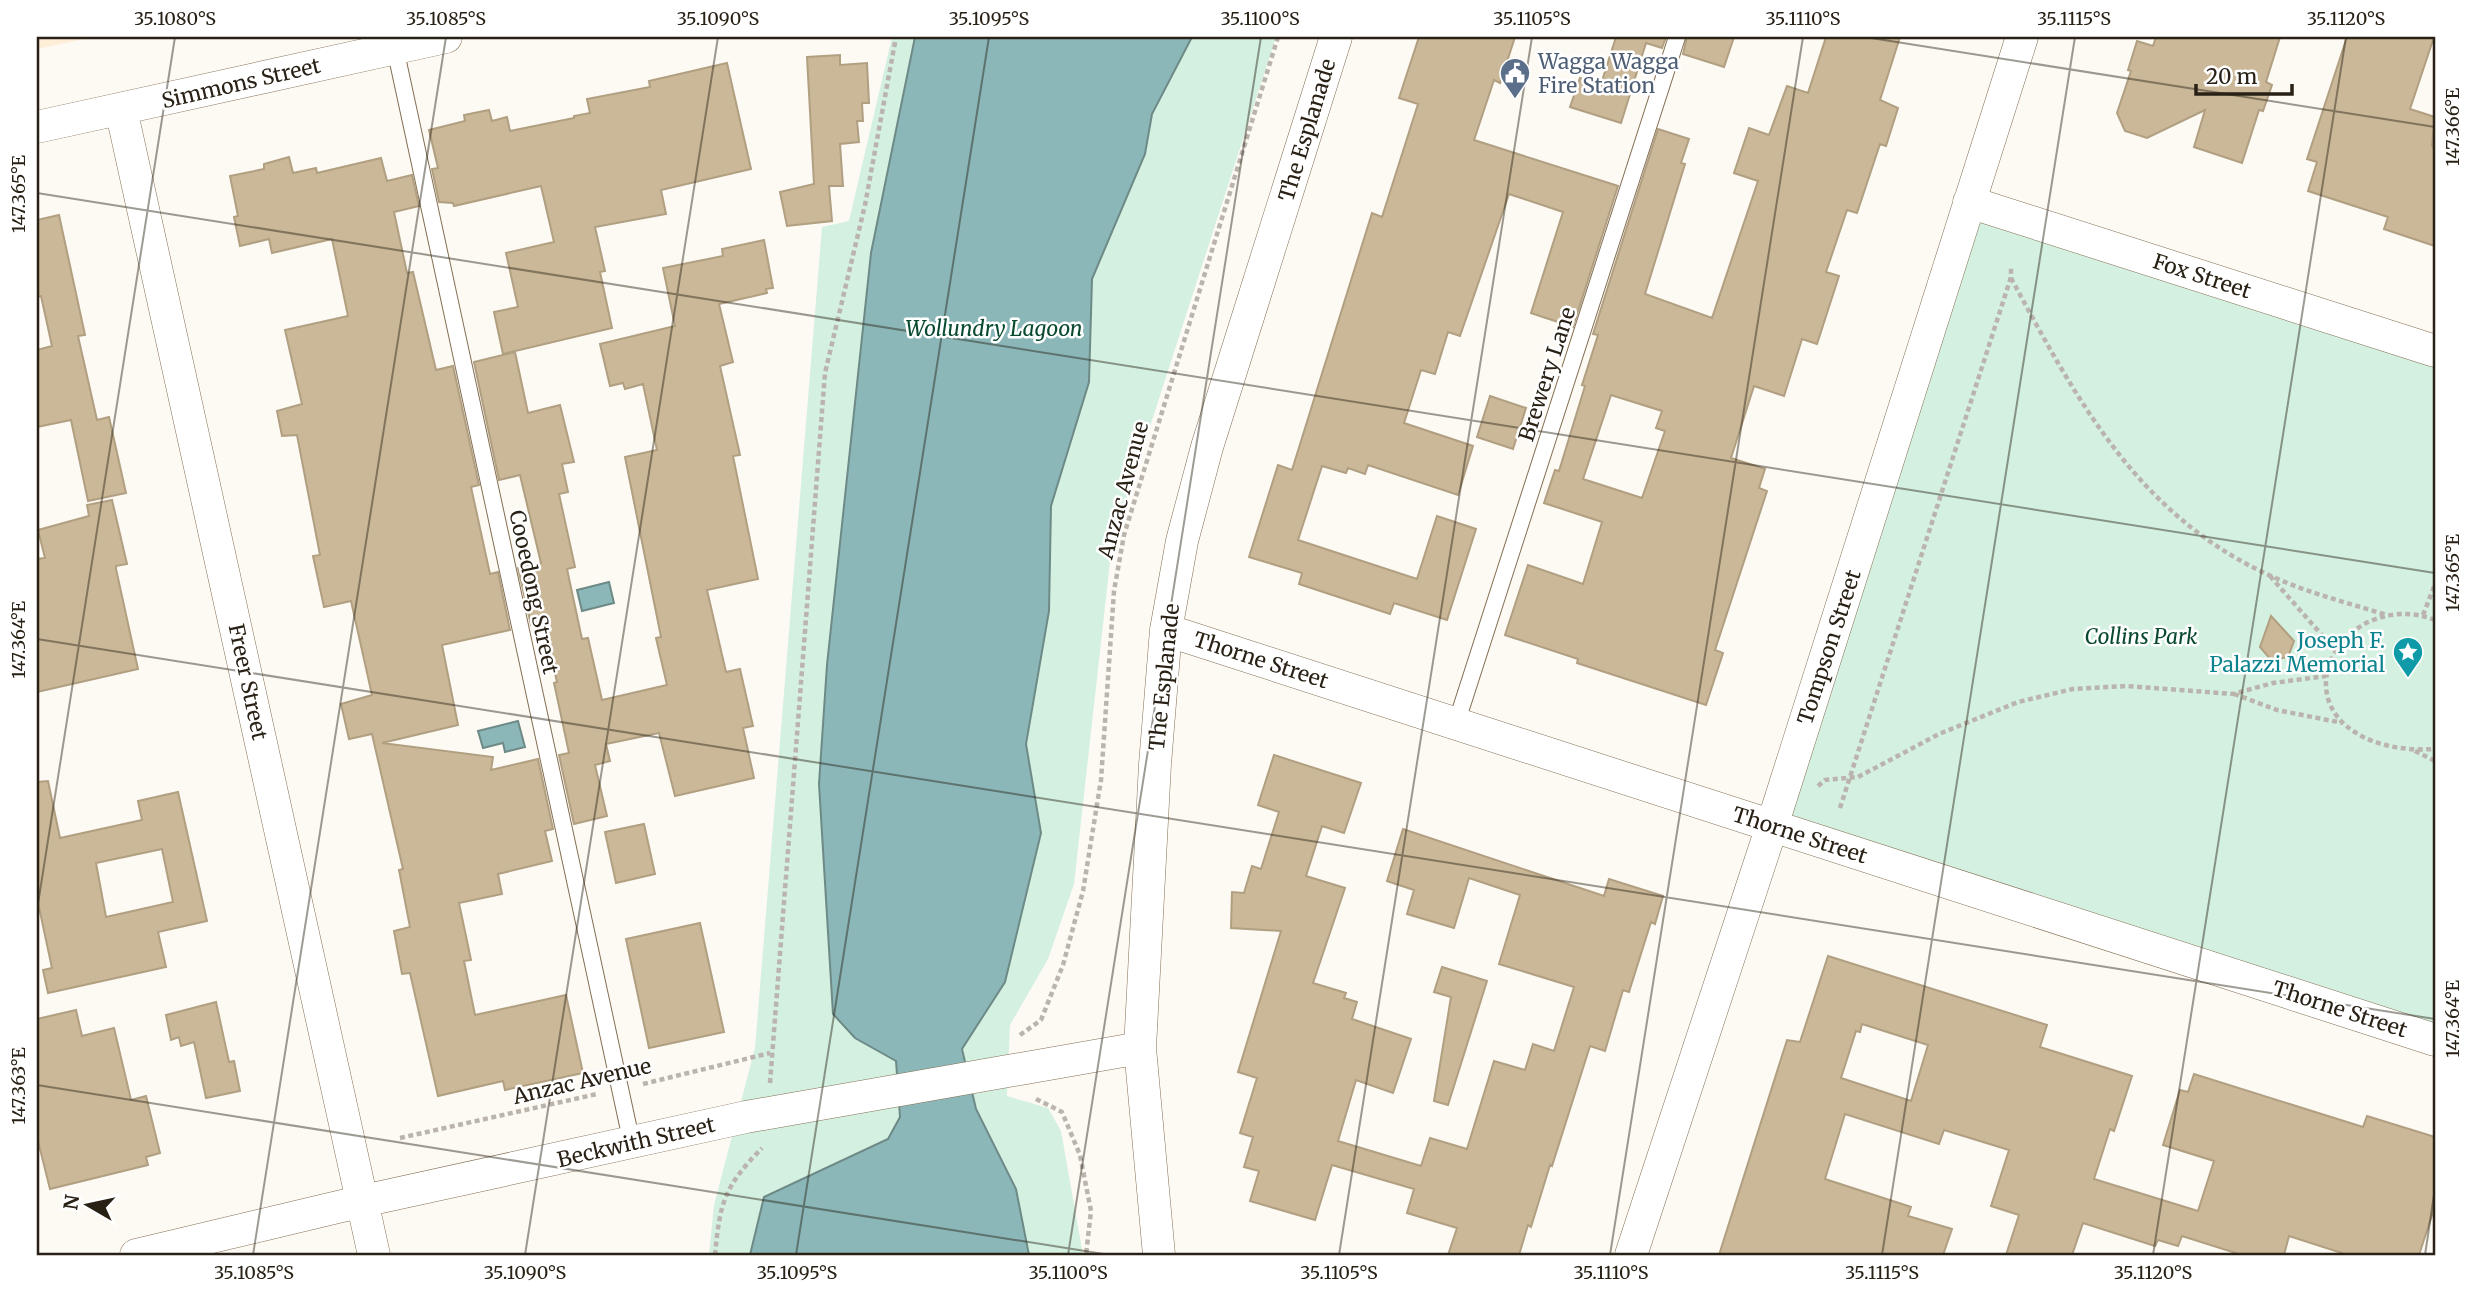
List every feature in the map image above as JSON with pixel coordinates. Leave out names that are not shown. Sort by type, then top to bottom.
[{"type":"street","name":"Simmons Street","points":[[37,127],[446,37]]},
{"type":"street","name":"The Esplanade","points":[[1159,1255],[1140,1048],[1154,778],[1166,630],[1182,541],[1207,447],[1336,37]]},
{"type":"street","name":"Tompson Street","points":[[1631,1255],[1772,826],[2022,37]]},
{"type":"street","name":"Freer Street","points":[[121,109],[374,1255]]},
{"type":"street","name":"Fox Street","points":[[1969,202],[2435,351]]},
{"type":"street","name":"Thorne Street","points":[[1166,630],[2435,1040]]},
{"type":"street","name":"Beckwith Street","points":[[136,1255],[363,1201],[772,1113],[1140,1048]]},
{"type":"lane","name":"Brewery Lane","points":[[1456,724],[1677,37]]},
{"type":"lane","name":"Cooedong Street","points":[[395,48],[632,1144]]},
{"type":"path","points":[[715,1255],[719,1216],[735,1176],[770,1140],[770,1053],[800,720],[825,373],[865,205],[896,37]]},
{"type":"path","name":"Anzac Avenue","points":[[1014,1039],[1041,1020],[1063,965],[1083,891],[1101,780],[1113,604],[1124,535],[1278,37]]},
{"type":"path","points":[[1840,808],[2011,277],[2011,266]]},
{"type":"path","points":[[2011,277],[2071,389],[2117,453],[2161,502],[2192,530],[2269,575],[2312,593],[2387,615],[2423,615],[2435,620]]},
{"type":"path","points":[[2269,575],[2335,650]]},
{"type":"path","points":[[2423,615],[2435,584]]},
{"type":"path","points":[[2344,723],[2333,709],[2326,676],[2335,650],[2346,635],[2387,615]]},
{"type":"path","points":[[2233,694],[2273,683],[2326,676]]},
{"type":"path","points":[[1815,789],[1825,780],[1858,777],[1939,734],[2018,702],[2073,689],[2127,686],[2233,694],[2277,710],[2344,723],[2386,746],[2414,750],[2435,749]]},
{"type":"path","points":[[2414,750],[2435,761]]},
{"type":"path","name":"Anzac Avenue","points":[[400,1138],[770,1053]]},
{"type":"path","points":[[1062,1112],[1080,1155],[1091,1211],[1086,1255]]},
{"type":"shaded area","points":[[37,37],[94,37],[37,49]]},
{"type":"green space","name":"Wollundry Lagoon","points":[[892,37],[1276,37],[1112,544],[1074,884],[1048,959],[1010,1025],[1007,1096],[1048,1108],[1061,1131],[1083,1255],[709,1255],[714,1205],[755,1048],[822,227],[849,221]]},
{"type":"green space","name":"Collins Park","points":[[1969,202],[2435,351],[2435,1040],[1772,826]]},
{"type":"water","name":"Wollundry Lagoon","points":[[915,37],[1192,37],[1152,114],[1145,154],[1092,279],[1089,382],[1051,506],[1049,611],[1026,744],[1041,833],[1005,982],[962,1049],[976,1109],[1016,1189],[1029,1255],[750,1255],[764,1197],[888,1139],[900,1117],[896,1061],[855,1038],[833,1014],[819,784],[827,665],[871,253]]},
{"type":"water","points":[[609,582],[614,603],[582,611],[577,590]]},
{"type":"water","points":[[518,721],[525,747],[505,752],[503,743],[483,748],[478,731]]},
{"type":"building","points":[[1419,37],[1515,37],[1500,83],[1494,80],[1474,140],[1618,186],[1573,327],[1531,313],[1563,212],[1509,194],[1460,336],[1448,332],[1435,374],[1421,370],[1404,423],[1473,446],[1458,495],[1368,465],[1365,474],[1348,468],[1346,473],[1322,466],[1298,540],[1417,579],[1437,516],[1476,529],[1447,620],[1394,603],[1390,614],[1299,584],[1302,573],[1249,557],[1278,465],[1292,470],[1372,213],[1382,217],[1418,104],[1399,98]]},
{"type":"building","points":[[1616,37],[1666,37],[1662,48],[1646,43],[1621,123],[1570,107],[1580,78],[1601,84]]},
{"type":"building","points":[[1687,37],[1734,37],[1724,67],[1683,54]]},
{"type":"building","points":[[1826,37],[1900,37],[1880,100],[1898,108],[1886,146],[1880,144],[1857,213],[1847,210],[1826,272],[1839,276],[1817,344],[1802,339],[1784,396],[1754,386],[1731,458],[1765,469],[1759,488],[1767,491],[1715,650],[1723,653],[1706,705],[1577,663],[1578,659],[1505,635],[1528,565],[1583,584],[1602,522],[1544,503],[1555,470],[1559,471],[1585,386],[1582,385],[1598,335],[1593,334],[1658,129],[1689,139],[1681,163],[1685,164],[1645,294],[1712,318],[1758,181],[1734,173],[1749,128],[1769,135],[1787,86],[1808,93]],"holes":[[[1611,395],[1662,411],[1656,428],[1665,431],[1642,498],[1583,479]]]},
{"type":"building","points":[[2156,37],[2280,37],[2266,82],[2272,85],[2263,111],[2259,110],[2242,163],[2194,147],[2205,110],[2147,138],[2125,131],[2117,113],[2131,71],[2128,70],[2137,41],[2153,46]]},
{"type":"building","points":[[2347,37],[2434,37],[2410,109],[2435,117],[2432,145],[2435,153],[2435,246],[2384,229],[2388,217],[2308,191],[2317,162],[2307,159]]},
{"type":"building","points":[[840,55],[840,65],[867,63],[869,103],[862,103],[863,121],[857,121],[859,142],[840,144],[843,186],[829,186],[832,221],[787,226],[780,192],[814,184],[807,57]]},
{"type":"building","points":[[727,63],[751,169],[661,190],[666,214],[595,227],[605,271],[600,272],[612,328],[503,354],[494,312],[518,307],[506,253],[554,242],[541,186],[454,206],[453,203],[439,202],[432,169],[438,168],[429,130],[465,121],[464,115],[489,110],[492,121],[507,117],[510,131],[574,118],[590,113],[587,99],[650,87],[649,81]]},
{"type":"building","points":[[289,157],[293,173],[316,168],[317,173],[381,158],[387,181],[412,175],[419,206],[394,212],[407,273],[413,272],[436,370],[453,366],[479,485],[471,487],[490,574],[498,572],[510,630],[442,645],[458,725],[382,743],[493,757],[491,770],[538,759],[553,829],[545,831],[552,861],[498,874],[502,894],[459,903],[471,960],[464,961],[475,1015],[566,995],[583,1073],[505,1090],[503,1081],[438,1096],[410,973],[402,974],[394,931],[410,927],[399,870],[403,869],[372,734],[349,739],[341,704],[372,695],[351,601],[324,607],[313,556],[320,555],[297,435],[282,436],[277,411],[302,404],[285,330],[348,316],[332,239],[272,253],[269,239],[240,246],[234,217],[238,216],[230,176],[264,169],[264,164]]},
{"type":"building","points":[[59,215],[85,335],[78,336],[97,420],[109,417],[126,493],[88,501],[71,420],[37,427],[37,350],[52,346],[41,296],[37,297],[37,220]]},
{"type":"building","points":[[764,240],[773,288],[766,289],[767,293],[719,304],[733,362],[720,366],[740,455],[733,456],[758,579],[707,590],[726,672],[740,669],[753,726],[743,728],[754,778],[675,796],[659,733],[606,744],[610,761],[595,765],[607,816],[574,824],[559,755],[569,753],[554,683],[557,682],[543,622],[531,625],[518,568],[541,563],[520,475],[499,480],[474,362],[515,352],[528,413],[560,405],[574,462],[562,464],[568,492],[559,494],[575,567],[567,569],[582,639],[588,638],[602,700],[667,685],[656,638],[661,637],[625,457],[657,450],[643,384],[625,389],[623,383],[610,386],[600,344],[675,326],[663,268],[723,256],[722,249]]},
{"type":"building","points":[[1490,396],[1526,408],[1513,449],[1477,437]]},
{"type":"building","points":[[112,500],[127,564],[116,566],[116,569],[138,669],[37,692],[37,559],[45,558],[38,530],[89,516],[87,505]]},
{"type":"building","points":[[2271,616],[2294,641],[2288,657],[2271,660],[2260,647]]},
{"type":"building","points":[[1274,755],[1361,783],[1344,833],[1322,826],[1306,876],[1345,888],[1313,983],[1346,993],[1344,998],[1357,1002],[1352,1019],[1411,1039],[1393,1093],[1356,1080],[1338,1141],[1421,1166],[1430,1138],[1467,1149],[1494,1061],[1525,1070],[1533,1044],[1554,1051],[1574,987],[1499,964],[1520,895],[1469,878],[1454,928],[1407,914],[1414,890],[1387,881],[1403,829],[1604,896],[1609,879],[1663,896],[1655,924],[1651,922],[1629,992],[1623,990],[1605,1051],[1590,1046],[1552,1166],[1550,1165],[1531,1227],[1528,1225],[1519,1255],[1448,1255],[1457,1228],[1407,1213],[1414,1189],[1332,1165],[1315,1220],[1250,1201],[1259,1171],[1244,1167],[1253,1137],[1240,1133],[1257,1078],[1238,1072],[1281,931],[1231,928],[1232,892],[1244,893],[1252,866],[1261,869],[1279,812],[1258,805]]},
{"type":"building","points":[[48,781],[60,838],[142,820],[138,801],[178,792],[207,921],[158,932],[166,967],[48,993],[43,970],[52,968],[37,898],[37,782]],"holes":[[[162,849],[173,902],[106,917],[96,863]]]},
{"type":"building","points":[[644,824],[655,874],[616,883],[605,832]]},
{"type":"building","points":[[700,923],[724,1032],[649,1048],[626,939]]},
{"type":"building","points":[[1828,956],[2047,1025],[2040,1047],[2132,1076],[2114,1131],[2110,1129],[2094,1179],[2198,1211],[2214,1161],[2163,1145],[2180,1090],[2188,1092],[2194,1074],[2363,1127],[2367,1116],[2435,1137],[2435,1206],[2419,1255],[2348,1255],[2289,1236],[2284,1255],[2242,1255],[2182,1236],[2178,1246],[2158,1240],[2155,1246],[2083,1223],[2072,1255],[2006,1255],[2019,1215],[1991,1206],[2009,1150],[1944,1130],[1939,1144],[1845,1114],[1825,1179],[1911,1207],[1908,1216],[1952,1229],[1943,1255],[1719,1255],[1787,1040],[1800,1042]],"holes":[[[1862,1024],[1928,1045],[1911,1101],[1841,1078],[1856,1031],[1860,1032]]]},
{"type":"building","points":[[1442,967],[1487,981],[1448,1105],[1434,1101],[1451,997],[1434,992]]},
{"type":"building","points":[[216,1002],[229,1062],[234,1061],[240,1091],[206,1098],[194,1042],[181,1046],[179,1037],[171,1040],[166,1015]]},
{"type":"building","points":[[76,1010],[82,1036],[114,1028],[131,1100],[146,1096],[160,1153],[146,1157],[148,1165],[50,1189],[37,1137],[37,1019]]},
{"type":"place","name":"Wagga Wagga Fire Station","points":[[1515,100]]},
{"type":"place","name":"Joseph F. Palazzi Memorial","points":[[2408,679]]}]
